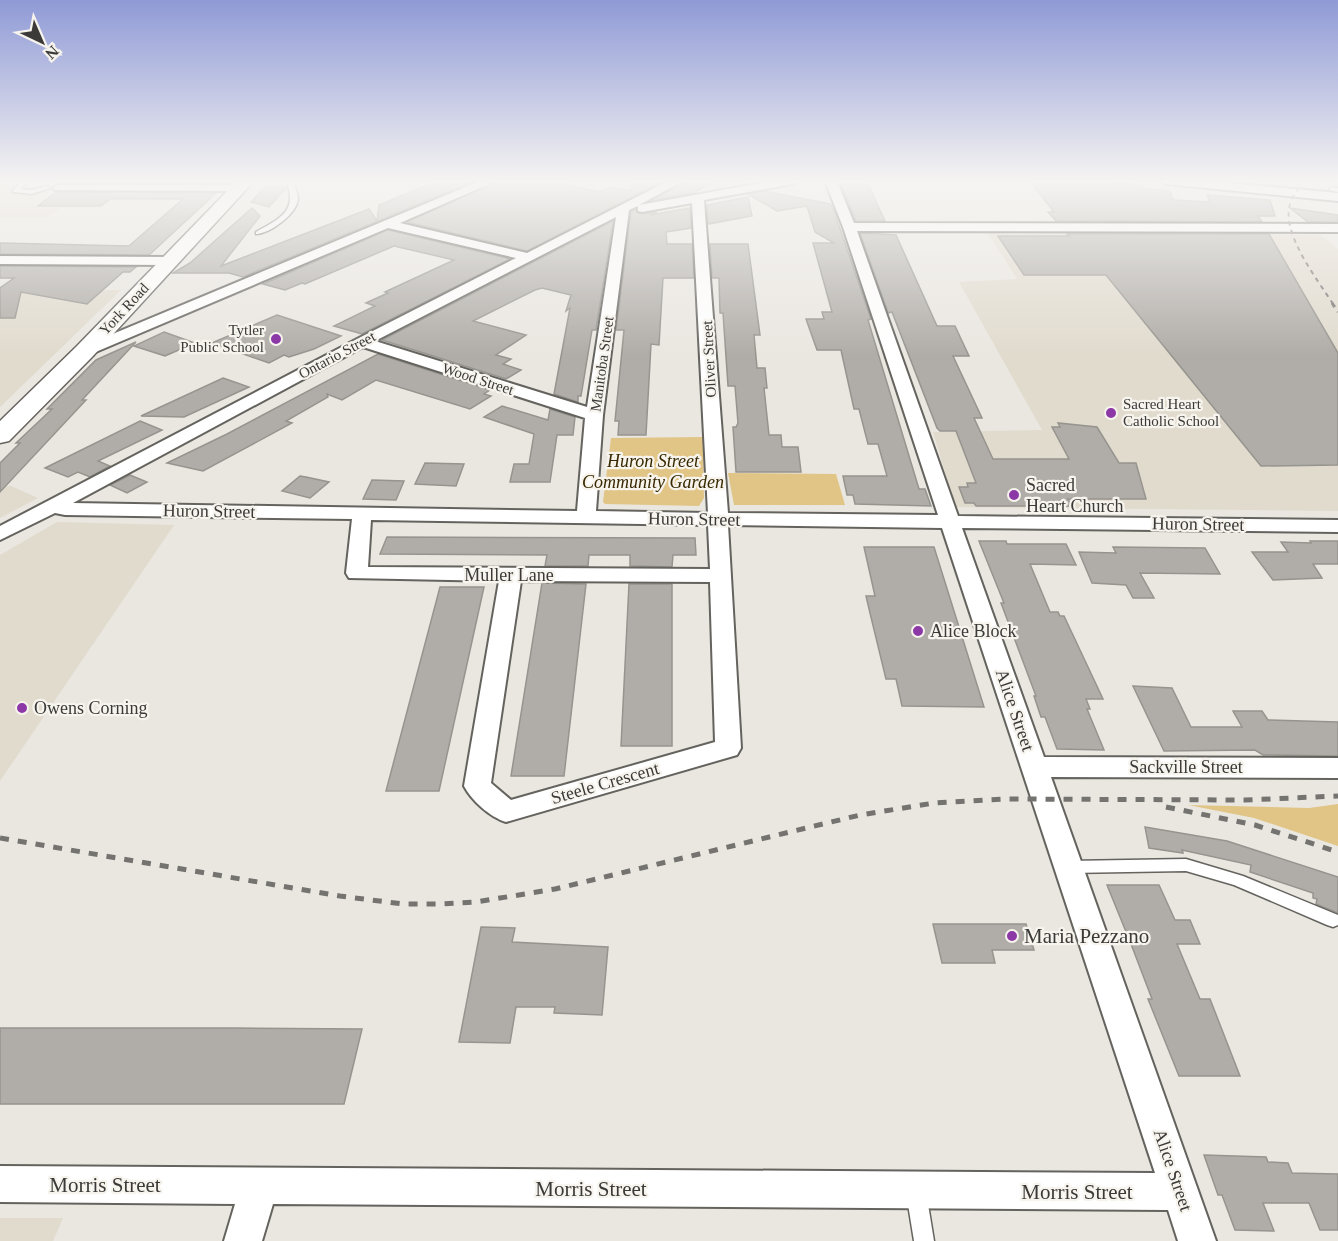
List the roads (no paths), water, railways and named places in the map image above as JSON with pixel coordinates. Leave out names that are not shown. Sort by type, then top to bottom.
[{"type":"main road","name":"York Road","points":[[0,435],[85,351],[192,239]]},
{"type":"street","points":[[85,351],[357,239]]},
{"type":"street","points":[[451,239],[529,257]]},
{"type":"street","name":"Ontario Street","points":[[0,534],[362,342],[566,239]]},
{"type":"street","name":"Manitoba Street","points":[[586,517],[594,415],[619,239]]},
{"type":"street","name":"Oliver Street","points":[[701,239],[718,519]]},
{"type":"street","name":"Alice Street","points":[[853,239],[1197,1241]]},
{"type":"street","points":[[0,260],[170,261]]},
{"type":"street","name":"Wood Street","points":[[362,342],[594,415]]},
{"type":"street","name":"Huron Street","points":[[51,506],[65,509],[362,514],[1338,526]]},
{"type":"street","name":"Muller Lane","points":[[362,514],[357,573],[721,576]]},
{"type":"street","name":"Steele Crescent","points":[[511,575],[477,786],[506,812],[728,748],[718,519]]},
{"type":"street","name":"Sackville Street","points":[[1035,766],[1338,768]]},
{"type":"street","name":"Morris Street","points":[[0,1184],[1182,1192]]},
{"type":"street","points":[[243,1241],[260,1186]]},
{"type":"lane","points":[[1069,867],[1186,865],[1238,880],[1334,920]]},
{"type":"lane","points":[[916,1190],[924,1241]]},
{"type":"railway","points":[[1295,239],[1310,270],[1333,304]]},
{"type":"railway","points":[[1332,303],[1338,312]]},
{"type":"railway","points":[[0,838],[340,896],[403,904],[438,904],[476,902],[555,889],[860,815],[934,803],[1007,799],[1245,800],[1338,796]]},
{"type":"railway","points":[[1166,807],[1255,825],[1338,852]]},
{"type":"place","name":"Tytler Public School","points":[[276,339]]},
{"type":"place","name":"Sacred Heart Catholic School","points":[[1111,413]]},
{"type":"place","name":"Sacred Heart Church","points":[[1014,495]]},
{"type":"place","name":"Alice Block","points":[[918,631]]},
{"type":"place","name":"Owens Corning","points":[[22,708]]},
{"type":"place","name":"Maria Pezzano","points":[[1012,936]]},
{"type":"park label","name":"Huron Street Community Garden","points":[[653,471]]}]
